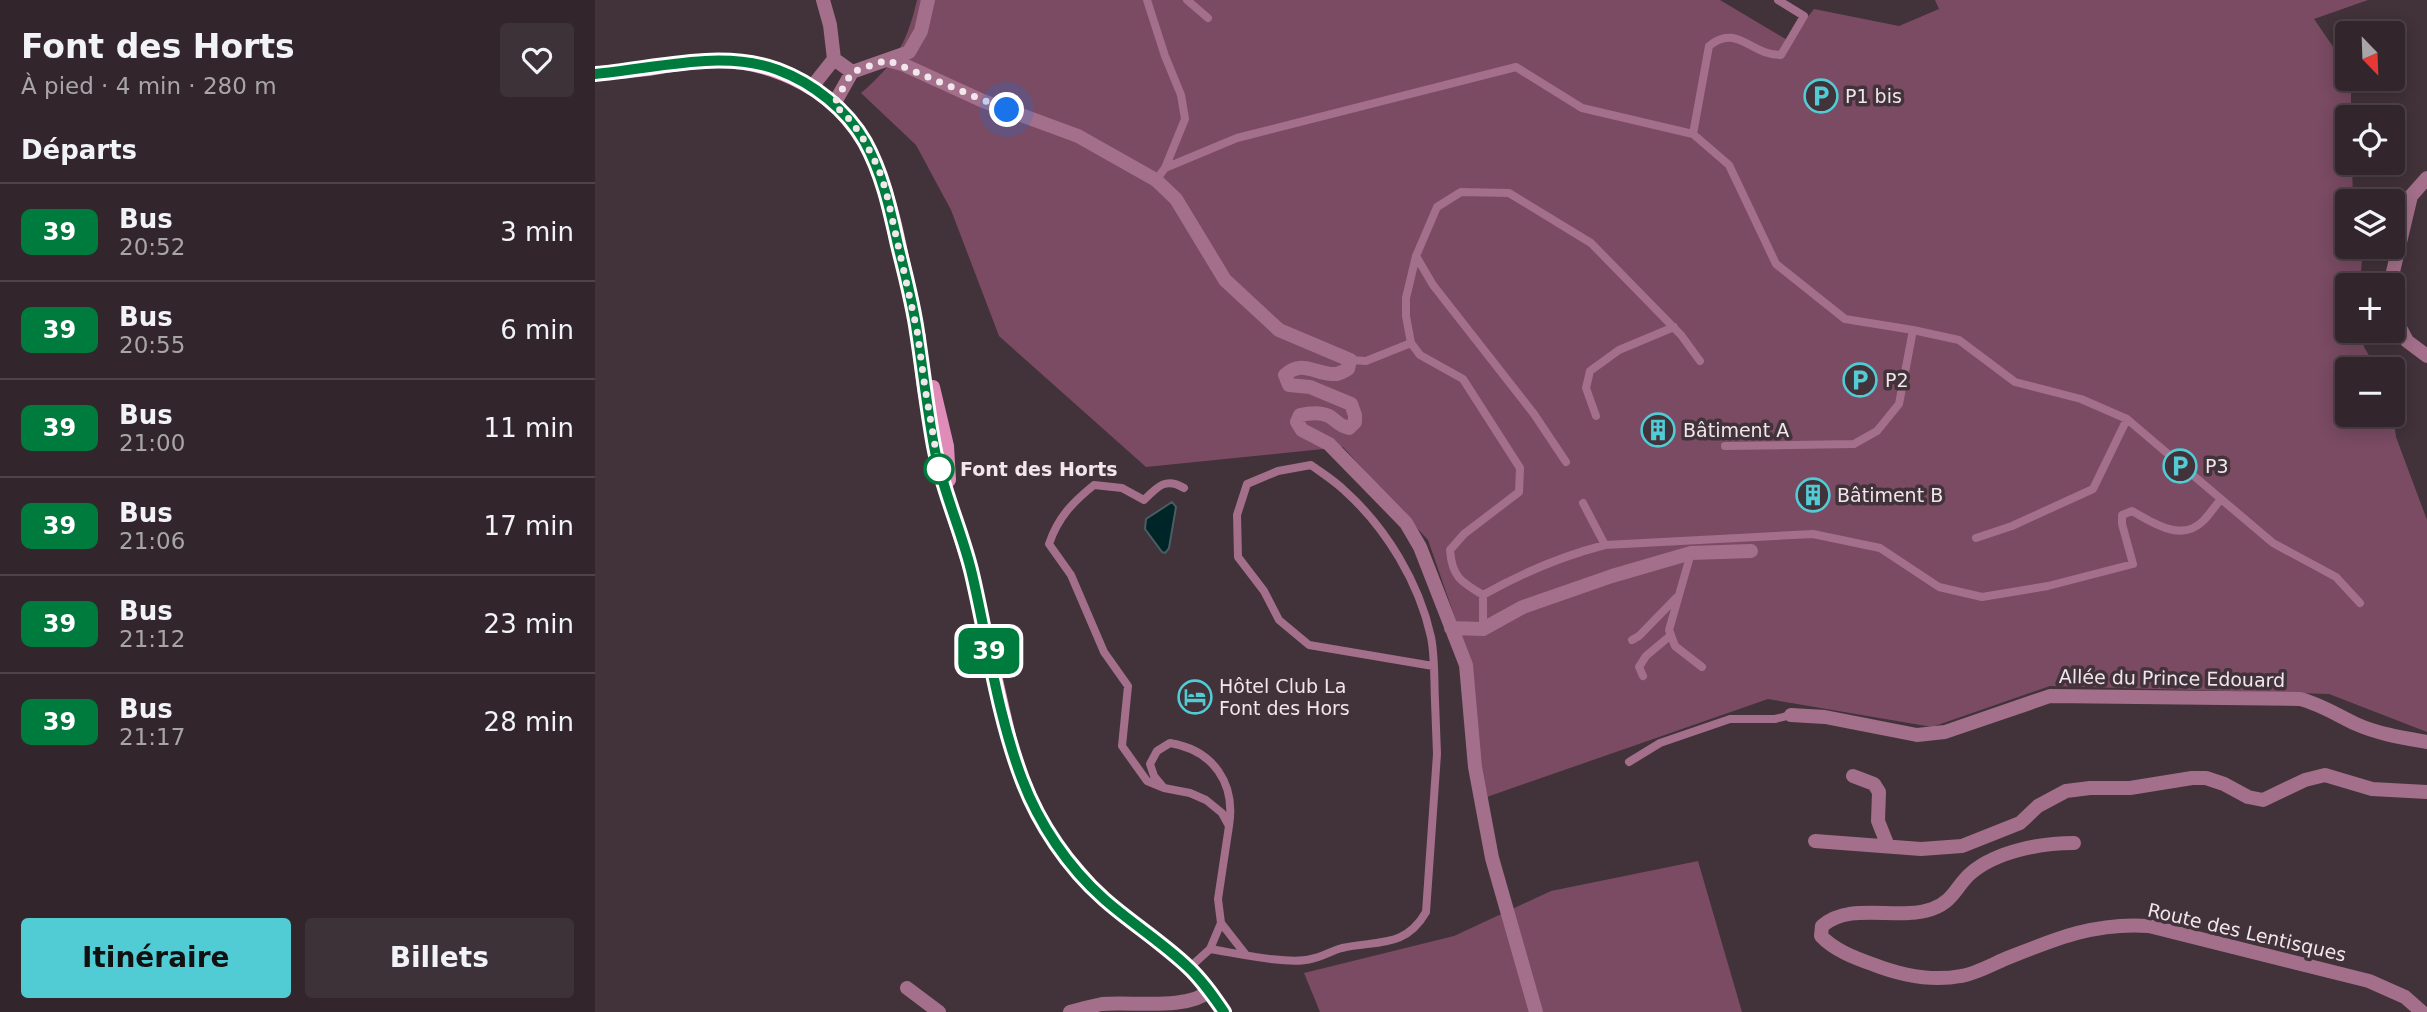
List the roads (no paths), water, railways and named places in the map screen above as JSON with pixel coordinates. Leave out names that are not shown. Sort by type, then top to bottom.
[{"type":"main road","points":[[595,74],[721,61],[743,62],[778,70],[811,88],[834,104],[852,122],[878,167],[886,191],[917,330],[947,446],[950,500],[971,571],[1021,778],[1038,815],[1058,847],[1100,896],[1189,968],[1210,991],[1224,1012]]},
{"type":"street","points":[[811,88],[834,59],[830,25],[823,0]]},
{"type":"street","points":[[834,104],[852,72],[909,52],[921,31],[928,0]]},
{"type":"street","points":[[834,59],[852,72]]},
{"type":"street","points":[[887,60],[983,101],[1078,136],[1156,180],[1176,200],[1225,280],[1279,330],[1350,360],[1348,369],[1336,374],[1303,366],[1291,370],[1285,376],[1289,385],[1310,387],[1351,404],[1355,422],[1349,428],[1341,426],[1328,415],[1310,413],[1300,415],[1297,422],[1302,430],[1329,444],[1406,523],[1420,547],[1465,665],[1475,767],[1492,858],[1536,1012]]},
{"type":"street","points":[[2427,178],[2411,196],[2392,276],[2396,320],[2407,341],[2427,356]]},
{"type":"street","points":[[1451,628],[1483,629],[1523,607],[1612,576],[1691,553],[1751,551]]},
{"type":"street","name":"Allée du Prince Edouard","points":[[1791,715],[1825,717],[1917,735],[1945,732],[2050,696],[2299,699],[2315,703],[2358,725],[2427,742]]},
{"type":"street","points":[[1815,841],[1921,849],[1962,846],[2020,823],[2038,806],[2066,791],[2130,788],[2192,778],[2206,778],[2248,797],[2263,800],[2305,780],[2325,775],[2372,789],[2427,792]]},
{"type":"street","points":[[1853,776],[1874,784],[1879,792],[1878,821],[1888,846]]},
{"type":"street","points":[[2020,823],[2022,850],[2074,842]]},
{"type":"street","name":"Route des Lentisques","points":[[2022,850],[1989,861],[1970,874],[1951,899],[1933,909],[1906,915],[1844,914],[1822,926],[1821,936],[1827,943],[1854,958],[1898,974],[1936,979],[1962,976],[2080,931],[2121,924],[2149,926],[2369,981],[2405,996],[2421,1012]]},
{"type":"street","points":[[907,988],[939,1012]]},
{"type":"street","points":[[1070,1012],[1102,1004],[1181,1002],[1203,996],[1210,991]]},
{"type":"lane","points":[[1187,0],[1208,18]]},
{"type":"lane","points":[[1693,134],[1709,46],[1719,38],[1734,37],[1766,55],[1781,55],[1804,16],[1778,0]]},
{"type":"lane","points":[[1149,2],[1165,56],[1181,95],[1185,119],[1165,168],[1156,180]]},
{"type":"lane","points":[[1165,168],[1237,138],[1516,66],[1582,108],[1693,134],[1729,165],[1776,264],[1845,319],[1959,340],[2015,382],[2081,399],[2127,419],[2273,543],[2336,577],[2360,603]]},
{"type":"lane","points":[[1483,595],[1459,581],[1451,562],[1450,550],[1464,534],[1519,492],[1520,468],[1463,379],[1420,355],[1411,343],[1406,298],[1416,256],[1437,207],[1461,192],[1509,193],[1591,243],[1674,327],[1700,361]]},
{"type":"lane","points":[[1416,256],[1433,285],[1534,414],[1566,462]]},
{"type":"lane","points":[[1596,416],[1586,388],[1590,371],[1619,351],[1674,327]]},
{"type":"lane","points":[[1724,446],[1854,444],[1877,431],[1899,404],[1913,331]]},
{"type":"lane","points":[[1350,360],[1366,362],[1411,343]]},
{"type":"lane","points":[[1976,538],[2012,526],[2093,489],[2127,419]]},
{"type":"lane","points":[[1210,949],[1269,958],[1310,960],[1341,948],[1389,942],[1403,937],[1419,924],[1426,912],[1437,754],[1433,666],[1431,639],[1425,612],[1408,573],[1380,528],[1344,490],[1311,465],[1278,471],[1247,484],[1237,515],[1238,557],[1264,592],[1279,620],[1309,645],[1433,666]]},
{"type":"lane","points":[[1184,488],[1174,482],[1163,484],[1144,500],[1122,488],[1094,485],[1073,502],[1061,517],[1055,525],[1049,544],[1071,575],[1104,652],[1128,686],[1122,746],[1147,781],[1206,800],[1222,813],[1229,826]]},
{"type":"lane","points":[[1483,595],[1515,576],[1605,545],[1813,534],[1880,548],[1939,587],[1982,597],[2048,586],[2133,564],[2122,515],[2131,510],[2166,530],[2184,530],[2201,523],[2221,499]]},
{"type":"lane","points":[[1583,503],[1605,545]]},
{"type":"lane","points":[[1691,553],[1669,630],[1675,646],[1702,667]]},
{"type":"lane","points":[[1483,595],[1483,629]]},
{"type":"lane","points":[[1632,640],[1679,595]]},
{"type":"lane","points":[[1643,676],[1639,667],[1646,656],[1671,635]]},
{"type":"lane","points":[[1629,762],[1660,743],[1730,719],[1775,719],[1791,715]]},
{"type":"lane","points":[[1164,788],[1154,776],[1150,764],[1157,751],[1170,743],[1186,745],[1203,753],[1220,774],[1228,790],[1232,809],[1218,899],[1221,923],[1210,949],[1189,968]]},
{"type":"lane","points":[[1221,923],[1246,955]]},
{"type":"water","points":[[1172,502],[1176,507],[1169,548],[1165,553],[1145,529],[1146,519]]},
{"type":"place","name":"P1 bis","points":[[1821,96]]},
{"type":"place","name":"P2","points":[[1860,380]]},
{"type":"place","name":"Bâtiment A","points":[[1658,430]]},
{"type":"place","name":"P3","points":[[2180,466]]},
{"type":"place","name":"Font des Horts","points":[[939,469]]},
{"type":"place","name":"Bâtiment B","points":[[1813,495]]},
{"type":"place","name":"Hôtel Club La Font des Hors","points":[[1195,697]]}]
